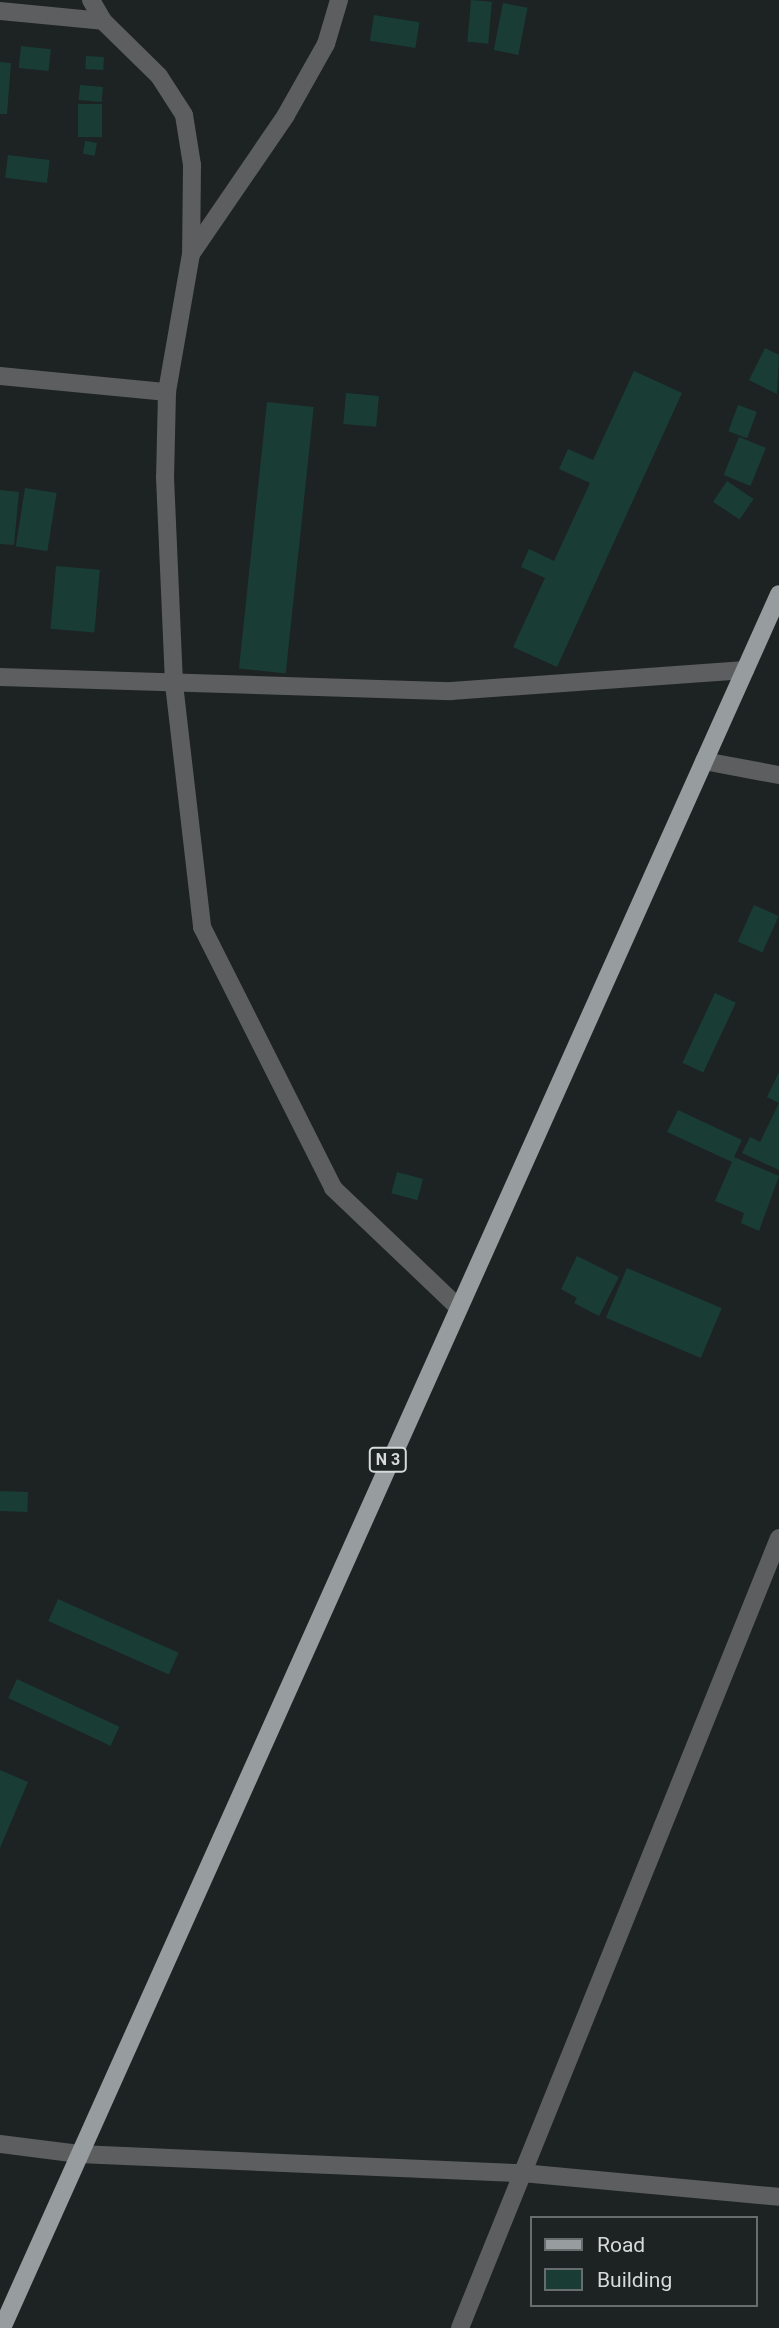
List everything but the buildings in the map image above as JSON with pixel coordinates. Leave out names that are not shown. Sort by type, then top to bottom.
[{"type":"main road","name":"N 3","points":[[2,2328],[457,1306],[779,594]]},
{"type":"street","points":[[92,0],[103,21],[159,76],[184,115],[192,165],[191,254],[167,392],[164,477],[174,684],[202,927],[333,1188],[457,1306]]},
{"type":"street","points":[[191,254],[286,115],[326,44],[339,0]]},
{"type":"street","points":[[0,11],[103,21]]},
{"type":"street","points":[[0,376],[167,392]]},
{"type":"street","points":[[0,677],[451,691],[745,670]]},
{"type":"street","points":[[704,761],[779,775]]},
{"type":"street","points":[[460,2328],[779,1538]]},
{"type":"street","points":[[0,2144],[79,2154],[522,2173],[779,2197]]}]
